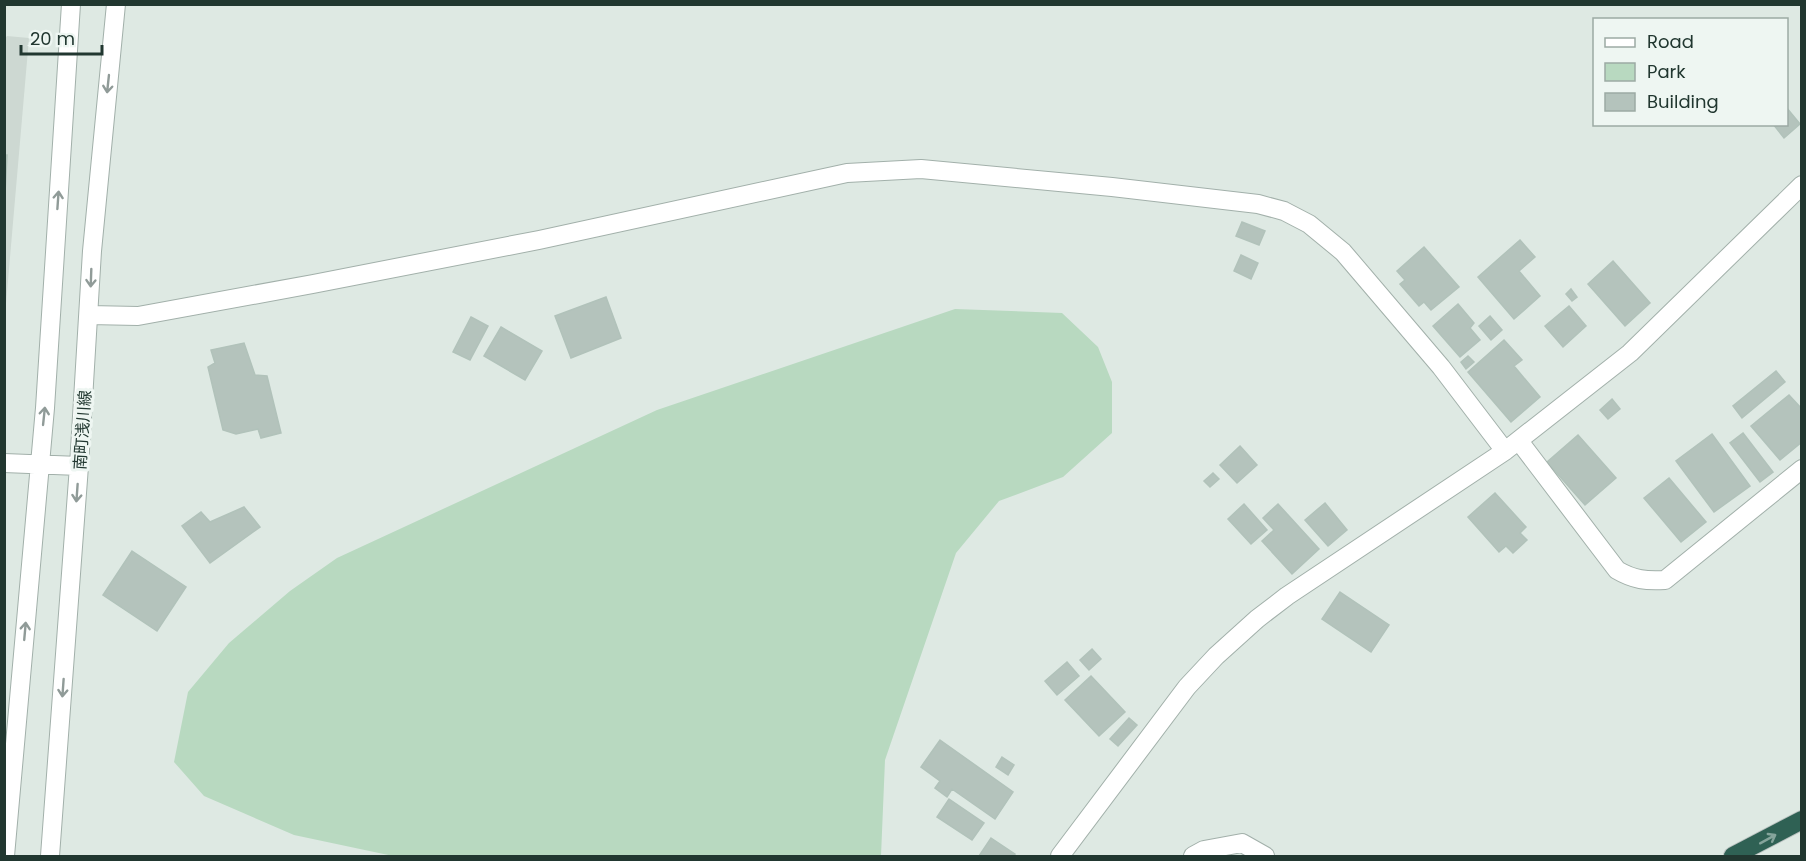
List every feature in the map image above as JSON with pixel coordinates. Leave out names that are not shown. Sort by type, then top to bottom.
[{"type":"highway","points":[[1733,856],[1802,820]]},
{"type":"street","points":[[5,856],[45,396],[71,4]]},
{"type":"street","name":"南町浅川線","points":[[50,856],[79,466],[92,251],[116,4]]},
{"type":"street","points":[[89,315],[138,316],[550,237],[847,173],[921,169],[1112,187],[1258,204],[1284,211],[1309,224],[1343,252],[1617,570],[1630,578],[1665,580],[1802,470]]},
{"type":"street","points":[[1060,856],[1187,687],[1216,656],[1287,596],[1512,446],[1630,353],[1802,185]]},
{"type":"street","points":[[4,463],[79,466]]},
{"type":"street","points":[[1193,856],[1204,850],[1242,843],[1265,856]]},
{"type":"shaded area","points":[[7,36],[29,38],[5,315],[4,40]]},
{"type":"green space","points":[[955,309],[1062,313],[1098,347],[1112,382],[1112,433],[1063,477],[999,501],[956,553],[885,760],[881,856],[393,856],[294,835],[204,796],[174,762],[188,692],[229,643],[290,591],[337,558],[657,410]]},
{"type":"building","points":[[1788,109],[1800,124],[1784,138],[1775,126],[1788,126]]},
{"type":"building","points":[[4,155],[7,155],[4,212]]},
{"type":"building","points":[[1242,222],[1265,231],[1259,245],[1236,236]]},
{"type":"building","points":[[1520,240],[1535,257],[1519,271],[1540,296],[1514,319],[1478,277]]},
{"type":"building","points":[[1424,247],[1459,287],[1431,310],[1424,302],[1419,306],[1400,284],[1405,280],[1397,271]]},
{"type":"building","points":[[1241,255],[1258,263],[1251,279],[1234,271]]},
{"type":"building","points":[[1613,261],[1650,303],[1625,326],[1588,284]]},
{"type":"building","points":[[1571,289],[1577,297],[1572,301],[1566,294]]},
{"type":"building","points":[[606,297],[621,338],[571,358],[555,316]]},
{"type":"building","points":[[1458,304],[1474,323],[1470,328],[1480,340],[1460,357],[1433,326]]},
{"type":"building","points":[[1569,306],[1586,326],[1563,347],[1545,326]]},
{"type":"building","points":[[1490,316],[1502,330],[1491,340],[1479,326]]},
{"type":"building","points":[[471,317],[488,326],[470,360],[453,352]]},
{"type":"building","points":[[501,327],[542,351],[525,380],[484,356]]},
{"type":"building","points":[[1504,340],[1522,360],[1514,366],[1540,397],[1511,422],[1468,372]]},
{"type":"building","points":[[244,343],[255,375],[267,376],[281,433],[261,438],[258,429],[236,434],[223,430],[208,367],[215,363],[211,350]]},
{"type":"building","points":[[1468,356],[1474,362],[1466,369],[1461,362]]},
{"type":"building","points":[[1776,371],[1785,382],[1742,418],[1733,406]]},
{"type":"building","points":[[1789,395],[1802,409],[1802,442],[1780,460],[1751,426]]},
{"type":"building","points":[[1612,399],[1620,409],[1608,419],[1600,410]]},
{"type":"building","points":[[1743,433],[1773,472],[1760,482],[1730,443]]},
{"type":"building","points":[[1712,434],[1750,486],[1714,512],[1676,461]]},
{"type":"building","points":[[1578,435],[1616,478],[1585,505],[1547,462]]},
{"type":"building","points":[[1240,446],[1257,465],[1237,483],[1220,465]]},
{"type":"building","points":[[1213,473],[1219,479],[1210,487],[1204,481]]},
{"type":"building","points":[[1669,478],[1706,522],[1681,542],[1644,498]]},
{"type":"building","points":[[1495,493],[1526,527],[1520,533],[1527,540],[1513,553],[1506,546],[1499,552],[1468,517]]},
{"type":"building","points":[[1325,503],[1347,530],[1328,546],[1305,520]]},
{"type":"building","points":[[1244,504],[1267,530],[1251,544],[1228,519]]},
{"type":"building","points":[[1278,504],[1319,549],[1292,574],[1262,541],[1274,530],[1263,518]]},
{"type":"building","points":[[244,507],[260,527],[210,563],[182,526],[201,512],[210,522]]},
{"type":"building","points":[[132,551],[186,587],[157,631],[103,595]]},
{"type":"building","points":[[1340,592],[1389,625],[1371,652],[1322,619]]},
{"type":"building","points":[[1092,649],[1101,659],[1089,670],[1080,660]]},
{"type":"building","points":[[1067,662],[1079,676],[1057,695],[1045,681]]},
{"type":"building","points":[[1091,676],[1125,712],[1099,736],[1065,700]]},
{"type":"building","points":[[1129,718],[1137,725],[1118,746],[1110,739]]},
{"type":"building","points":[[940,740],[1013,792],[995,819],[952,789],[947,797],[935,788],[940,781],[921,767]]},
{"type":"building","points":[[1002,757],[1014,765],[1008,775],[996,767]]},
{"type":"building","points":[[949,799],[984,823],[972,840],[937,817]]},
{"type":"building","points":[[991,838],[1015,854],[1013,856],[979,856]]}]
